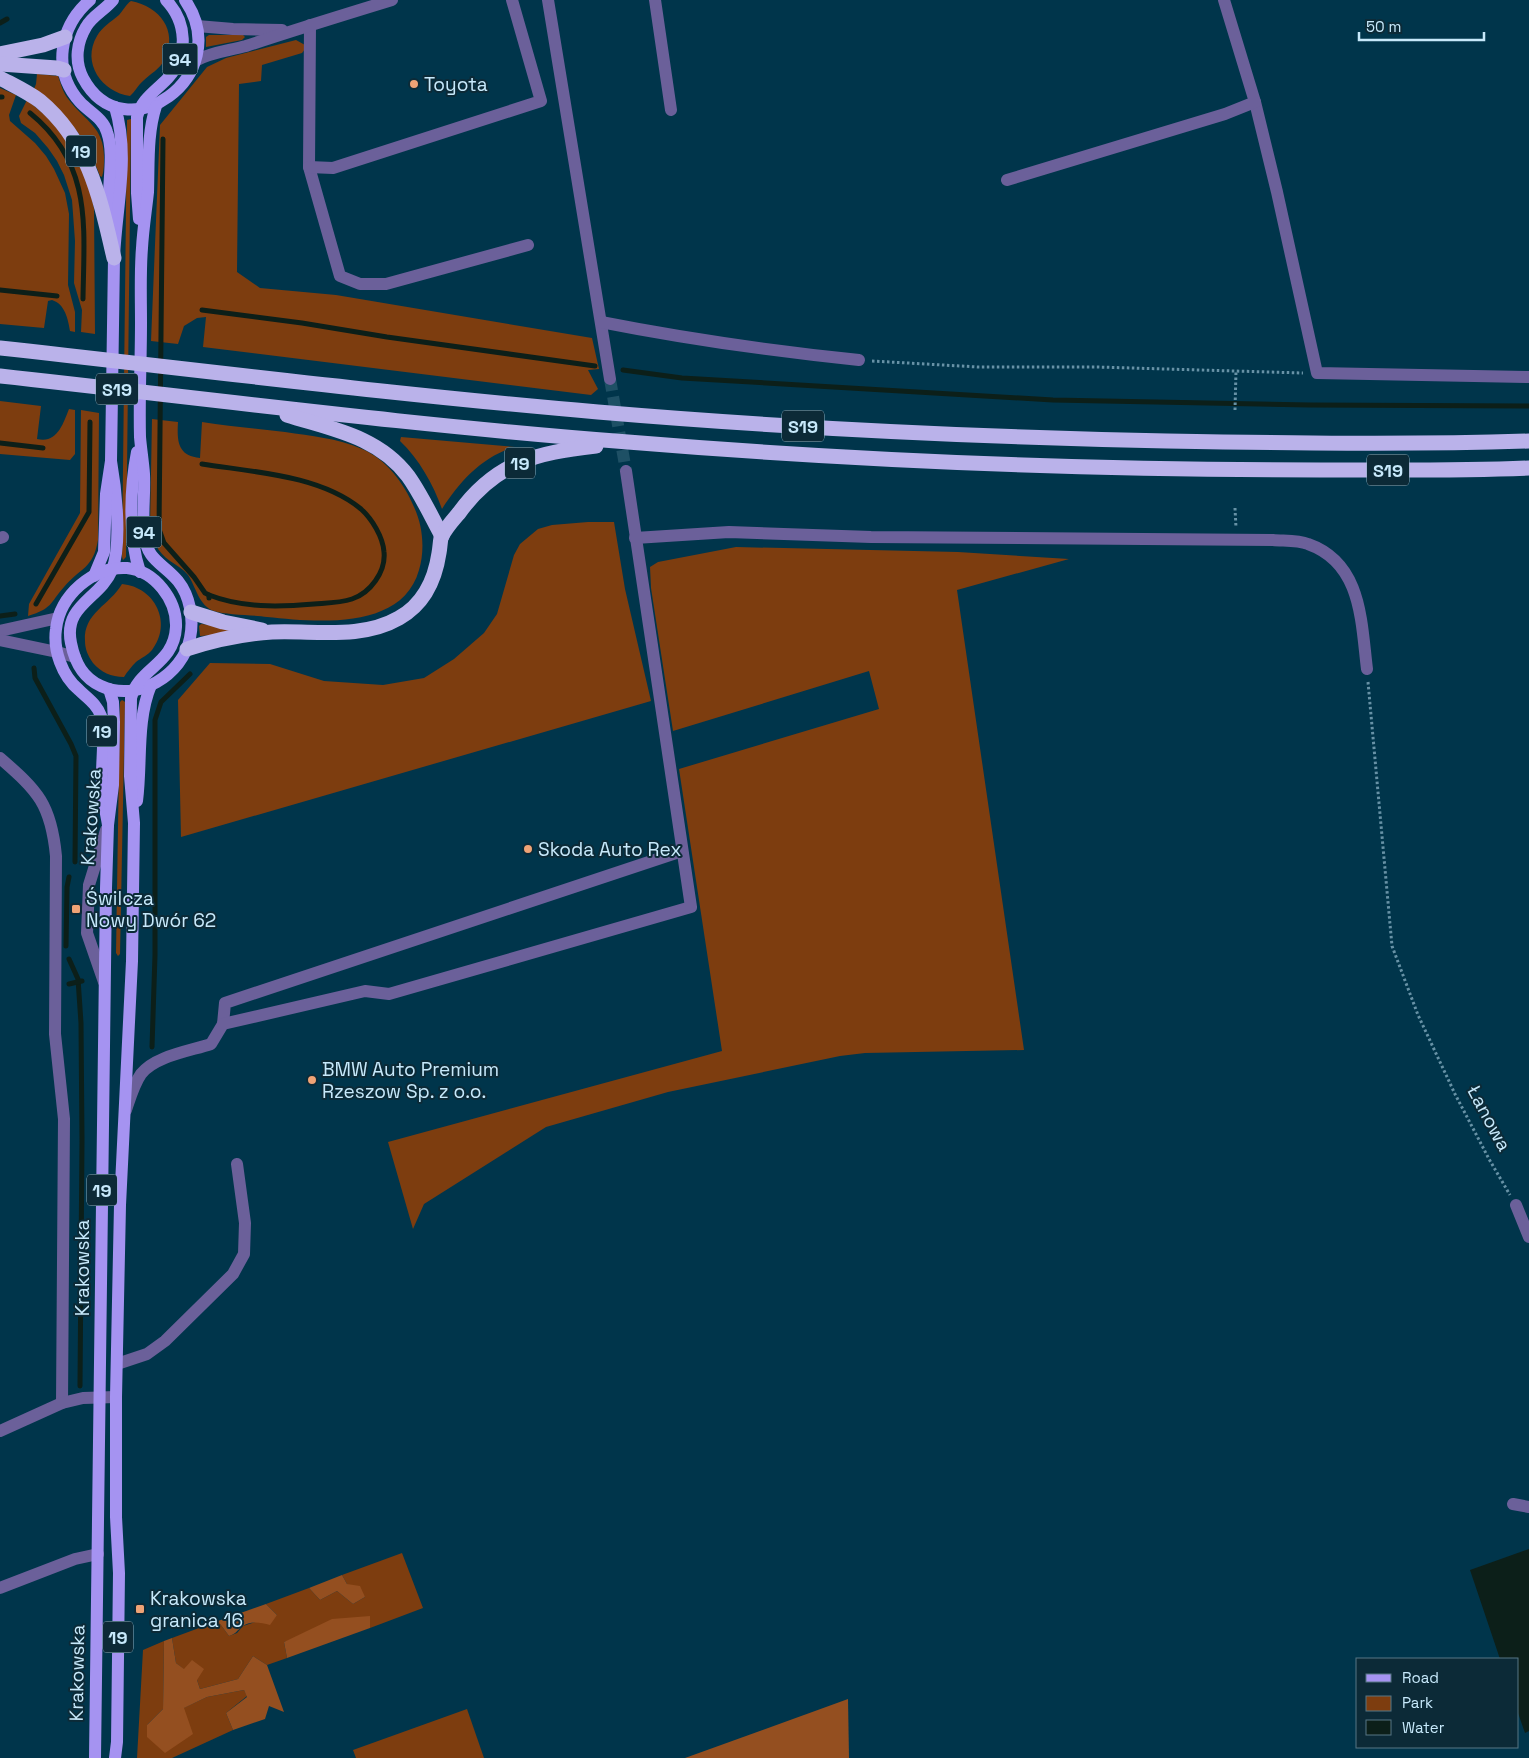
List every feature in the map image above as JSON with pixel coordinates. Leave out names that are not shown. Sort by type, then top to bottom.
[{"type":"highway","points":[[0,54],[64,37]]},
{"type":"highway","points":[[0,64],[64,70]]},
{"type":"highway","name":"19","points":[[0,78],[38,100],[60,120],[77,144],[87,162],[94,181],[114,258]]},
{"type":"highway","name":"S19","points":[[0,348],[354,388],[597,412],[934,434],[1254,443],[1529,441]]},
{"type":"highway","name":"S19","points":[[0,376],[393,420],[628,442],[788,454],[1094,467],[1246,470],[1529,468]]},
{"type":"highway","points":[[250,404],[360,437],[384,452],[408,475],[442,536]]},
{"type":"highway","name":"19","points":[[187,649],[205,643],[271,632],[363,630],[398,619],[418,604],[432,582],[442,536],[476,492],[491,478],[507,468],[560,450],[628,442]]},
{"type":"highway","points":[[191,612],[223,622],[271,632]]},
{"type":"main road","points":[[90,0],[72,20],[64,37],[62,52],[64,70],[71,90],[102,122],[107,131],[110,150],[109,200],[115,240]]},
{"type":"main road","points":[[113,0],[87,24],[81,36],[77,52],[81,74],[86,85],[95,95],[115,107],[139,108],[156,106]]},
{"type":"main road","name":"94","points":[[142,249],[137,193],[137,117],[139,108],[152,92],[168,79],[179,62],[183,40],[180,21],[166,0]]},
{"type":"main road","name":"94","points":[[185,0],[193,12],[198,26],[195,61],[183,84],[156,106],[150,131],[148,193],[142,249],[140,438],[144,475],[144,533],[146,545],[157,563],[178,581],[187,598],[191,612],[191,631],[187,649]]},
{"type":"main road","points":[[180,21],[198,26]]},
{"type":"main road","points":[[64,70],[81,74]]},
{"type":"main road","points":[[114,258],[120,200],[121,134],[115,107]]},
{"type":"main road","name":"19","points":[[108,825],[102,785],[102,730],[100,715],[97,707],[77,689],[65,674],[57,652],[55,638],[58,618],[69,595],[94,576],[104,552],[106,494],[111,461],[114,258]]},
{"type":"main road","name":"94","points":[[133,690],[143,677],[164,659],[170,649],[176,628],[173,606],[161,586],[140,572],[135,558],[132,542],[133,475],[140,438]]},
{"type":"main road","name":"19","points":[[109,690],[86,677],[78,665],[70,636],[74,615],[86,599],[101,588],[112,570],[116,558],[116,494],[111,461]]},
{"type":"main road","points":[[94,576],[112,570],[130,569],[140,572]]},
{"type":"main road","points":[[173,606],[191,612]]},
{"type":"main road","points":[[109,690],[122,692],[133,690],[162,680],[173,670],[187,649]]},
{"type":"main road","name":"Krakowska","points":[[134,823],[140,777],[142,717],[145,700],[151,685]]},
{"type":"main road","name":"Krakowska","points":[[95,1758],[104,983],[108,825],[113,785],[114,722],[113,702],[109,690]]},
{"type":"main road","name":"Krakowska","points":[[115,1758],[117,1742],[119,1573],[116,1517],[116,1397],[123,1117],[132,961],[134,823],[130,776],[130,721],[133,690]]},
{"type":"street","points":[[195,61],[205,56],[244,46],[392,0]]},
{"type":"street","points":[[310,167],[333,168],[540,101],[512,0]]},
{"type":"street","points":[[548,0],[610,379]]},
{"type":"street","points":[[655,0],[671,110]]},
{"type":"street","points":[[1224,0],[1255,102],[1278,192],[1317,373],[1529,377]]},
{"type":"street","points":[[310,24],[310,167],[340,276],[360,284],[386,284],[528,245]]},
{"type":"street","points":[[198,26],[292,30]]},
{"type":"street","points":[[1006,180],[1225,114],[1255,102]]},
{"type":"street","points":[[601,322],[672,336],[859,360]]},
{"type":"street","points":[[223,1024],[365,991],[389,994],[691,907],[626,471]]},
{"type":"street","points":[[635,538],[729,532],[870,537],[1273,540],[1306,543],[1323,550],[1337,560],[1350,582],[1358,603],[1367,669]]},
{"type":"street","points":[[0,631],[58,618]]},
{"type":"street","points":[[0,640],[75,657]]},
{"type":"street","points":[[0,758],[29,784],[42,800],[49,816],[56,847],[55,1034],[64,1119],[57,1405]]},
{"type":"street","points":[[104,983],[88,933],[89,885],[108,825]]},
{"type":"street","points":[[123,1117],[138,1080],[147,1067],[170,1057],[211,1044],[223,1024],[226,1003],[682,851]]},
{"type":"street","points":[[117,1364],[147,1354],[165,1342],[233,1274],[244,1254],[244,1223],[237,1164]]},
{"type":"street","points":[[1516,1205],[1529,1237]]},
{"type":"street","points":[[0,1431],[57,1405],[83,1398],[116,1397]]},
{"type":"street","points":[[1513,1504],[1529,1507]]},
{"type":"street","points":[[0,1588],[75,1560],[98,1554]]},
{"type":"path","points":[[859,360],[978,367],[1097,367],[1317,373]]},
{"type":"path","points":[[1235,410],[1236,371]]},
{"type":"path","name":"Łanowa","points":[[1367,669],[1392,946],[1418,1015],[1455,1094],[1489,1159],[1516,1205]]},
{"type":"green space","points":[[131,1],[141,4],[158,14],[168,29],[169,39],[163,63],[130,96],[111,89],[103,82],[97,75],[91,56],[99,33]]},
{"type":"green space","points":[[209,35],[243,35],[245,37],[242,40],[206,47],[206,37]]},
{"type":"green space","points":[[296,40],[305,45],[302,53],[262,65],[261,81],[239,84],[237,272],[260,288],[336,295],[592,338],[599,369],[588,370],[598,389],[591,395],[203,347],[206,317],[197,318],[184,326],[178,344],[151,341],[160,125],[207,67],[226,58]]},
{"type":"green space","points":[[37,74],[58,76],[67,97],[97,131],[103,147],[104,165],[102,177],[88,148],[74,127],[34,89]]},
{"type":"green space","points":[[0,88],[16,95],[9,115],[10,121],[35,143],[46,156],[65,193],[69,214],[68,285],[75,312],[75,332],[70,331],[63,308],[52,300],[48,301],[44,328],[0,324]]},
{"type":"green space","points":[[27,100],[52,121],[73,149],[89,184],[94,209],[95,334],[81,332],[82,310],[74,283],[75,241],[72,200],[64,175],[57,161],[35,133],[21,123],[19,116]]},
{"type":"green space","points":[[131,119],[126,557],[123,560],[127,120]]},
{"type":"green space","points":[[0,401],[41,406],[37,439],[44,440],[54,436],[62,426],[69,409],[75,410],[75,454],[70,460],[0,454]]},
{"type":"green space","points":[[81,410],[99,413],[98,540],[96,550],[86,567],[70,580],[50,605],[28,616],[29,604],[80,513]]},
{"type":"green space","points":[[152,419],[178,422],[178,441],[180,446],[192,457],[200,458],[202,422],[324,438],[353,445],[371,453],[393,473],[405,489],[417,514],[421,530],[421,562],[410,590],[395,604],[376,613],[355,618],[309,620],[232,614],[209,609],[201,601],[188,575],[162,554],[156,546],[150,527]]},
{"type":"green space","points":[[401,437],[515,447],[503,451],[473,471],[442,509],[425,472],[400,441]]},
{"type":"green space","points":[[614,522],[625,589],[651,701],[181,837],[178,700],[210,663],[270,664],[324,681],[383,685],[424,678],[454,659],[484,633],[497,614],[514,555],[520,544],[538,529],[552,525]]},
{"type":"green space","points":[[736,547],[958,552],[1069,559],[957,590],[1024,1050],[865,1053],[840,1056],[668,1092],[546,1127],[424,1204],[413,1229],[388,1142],[722,1051],[679,769],[879,709],[869,671],[673,731],[651,588],[650,567],[658,562]]},
{"type":"green space","points":[[122,584],[144,592],[152,599],[160,618],[161,629],[158,640],[152,650],[136,662],[124,677],[119,677],[103,671],[93,663],[88,655],[85,641],[88,623]]},
{"type":"green space","points":[[201,624],[235,628],[236,633],[200,636],[199,626]]},
{"type":"green space","points":[[122,700],[125,702],[120,954],[118,956],[116,953],[120,702]]},
{"type":"green space","points":[[402,1553],[423,1608],[370,1628],[370,1617],[284,1642],[287,1658],[267,1665],[253,1656],[238,1679],[200,1689],[197,1680],[176,1663],[172,1638],[218,1621],[229,1636],[237,1633],[243,1626],[277,1615],[266,1604],[309,1588],[320,1600],[337,1591],[353,1604],[365,1597],[347,1584],[342,1575]]},
{"type":"green space","points":[[164,1641],[163,1709],[147,1725],[207,1697],[244,1690],[247,1696],[226,1713],[233,1730],[172,1758],[137,1758],[143,1650]]},
{"type":"green space","points":[[467,1709],[484,1758],[356,1758],[353,1750]]},
{"type":"shaded area","points":[[342,1575],[347,1584],[360,1586],[365,1597],[353,1604],[337,1591],[320,1600],[309,1588]]},
{"type":"shaded area","points":[[266,1604],[277,1615],[270,1625],[248,1623],[229,1636],[218,1621]]},
{"type":"shaded area","points":[[370,1616],[370,1628],[287,1658],[284,1642],[332,1619]]},
{"type":"shaded area","points":[[172,1638],[176,1663],[184,1669],[192,1660],[204,1669],[197,1680],[200,1689],[238,1679],[253,1656],[267,1665],[284,1712],[269,1706],[265,1719],[233,1730],[226,1713],[247,1697],[244,1690],[207,1697],[184,1708],[193,1734],[165,1753],[147,1737],[147,1725],[163,1709],[164,1641]]},
{"type":"shaded area","points":[[848,1699],[849,1758],[685,1758]]},
{"type":"water","points":[[1529,1549],[1529,1731],[1525,1733],[1519,1716],[1519,1658],[1500,1658],[1470,1570]]},
{"type":"waterway","points":[[0,23],[7,19]]},
{"type":"waterway","points":[[30,113],[50,133],[65,153],[75,175],[83,222],[83,299]]},
{"type":"waterway","points":[[163,139],[159,529],[164,543],[194,577],[205,593],[209,595]]},
{"type":"waterway","points":[[0,290],[57,296]]},
{"type":"waterway","points":[[202,310],[595,366]]},
{"type":"waterway","points":[[623,370],[682,378],[1053,400],[1310,405],[1529,406]]},
{"type":"waterway","points":[[36,604],[89,512],[90,422]]},
{"type":"waterway","points":[[0,443],[43,448]]},
{"type":"waterway","points":[[202,464],[285,477],[326,489],[361,509],[379,534],[384,552],[384,560],[376,581],[365,592],[352,599],[329,603],[261,606],[234,602],[209,595],[209,598]]},
{"type":"waterway","points":[[0,616],[15,614]]},
{"type":"waterway","points":[[34,668],[35,678],[76,756],[75,862]]},
{"type":"waterway","points":[[152,1047],[155,955],[155,720],[161,702],[190,674]]},
{"type":"waterway","points":[[66,946],[67,887],[69,877]]},
{"type":"waterway","points":[[69,959],[78,979],[81,1023],[80,1386]]},
{"type":"waterway","points":[[69,984],[82,981]]},
{"type":"tunnel","points":[[610,379],[626,471]]},
{"type":"place","name":"Toyota","points":[[414,84]]},
{"type":"place","name":"Skoda Auto Rex","points":[[528,849]]},
{"type":"place","name":"Świlcza Nowy Dwór 62","points":[[76,909]]},
{"type":"place","name":"BMW Auto Premium Rzeszow Sp. z o.o.","points":[[312,1080]]},
{"type":"place","name":"Krakowska granica 16","points":[[140,1609]]}]
